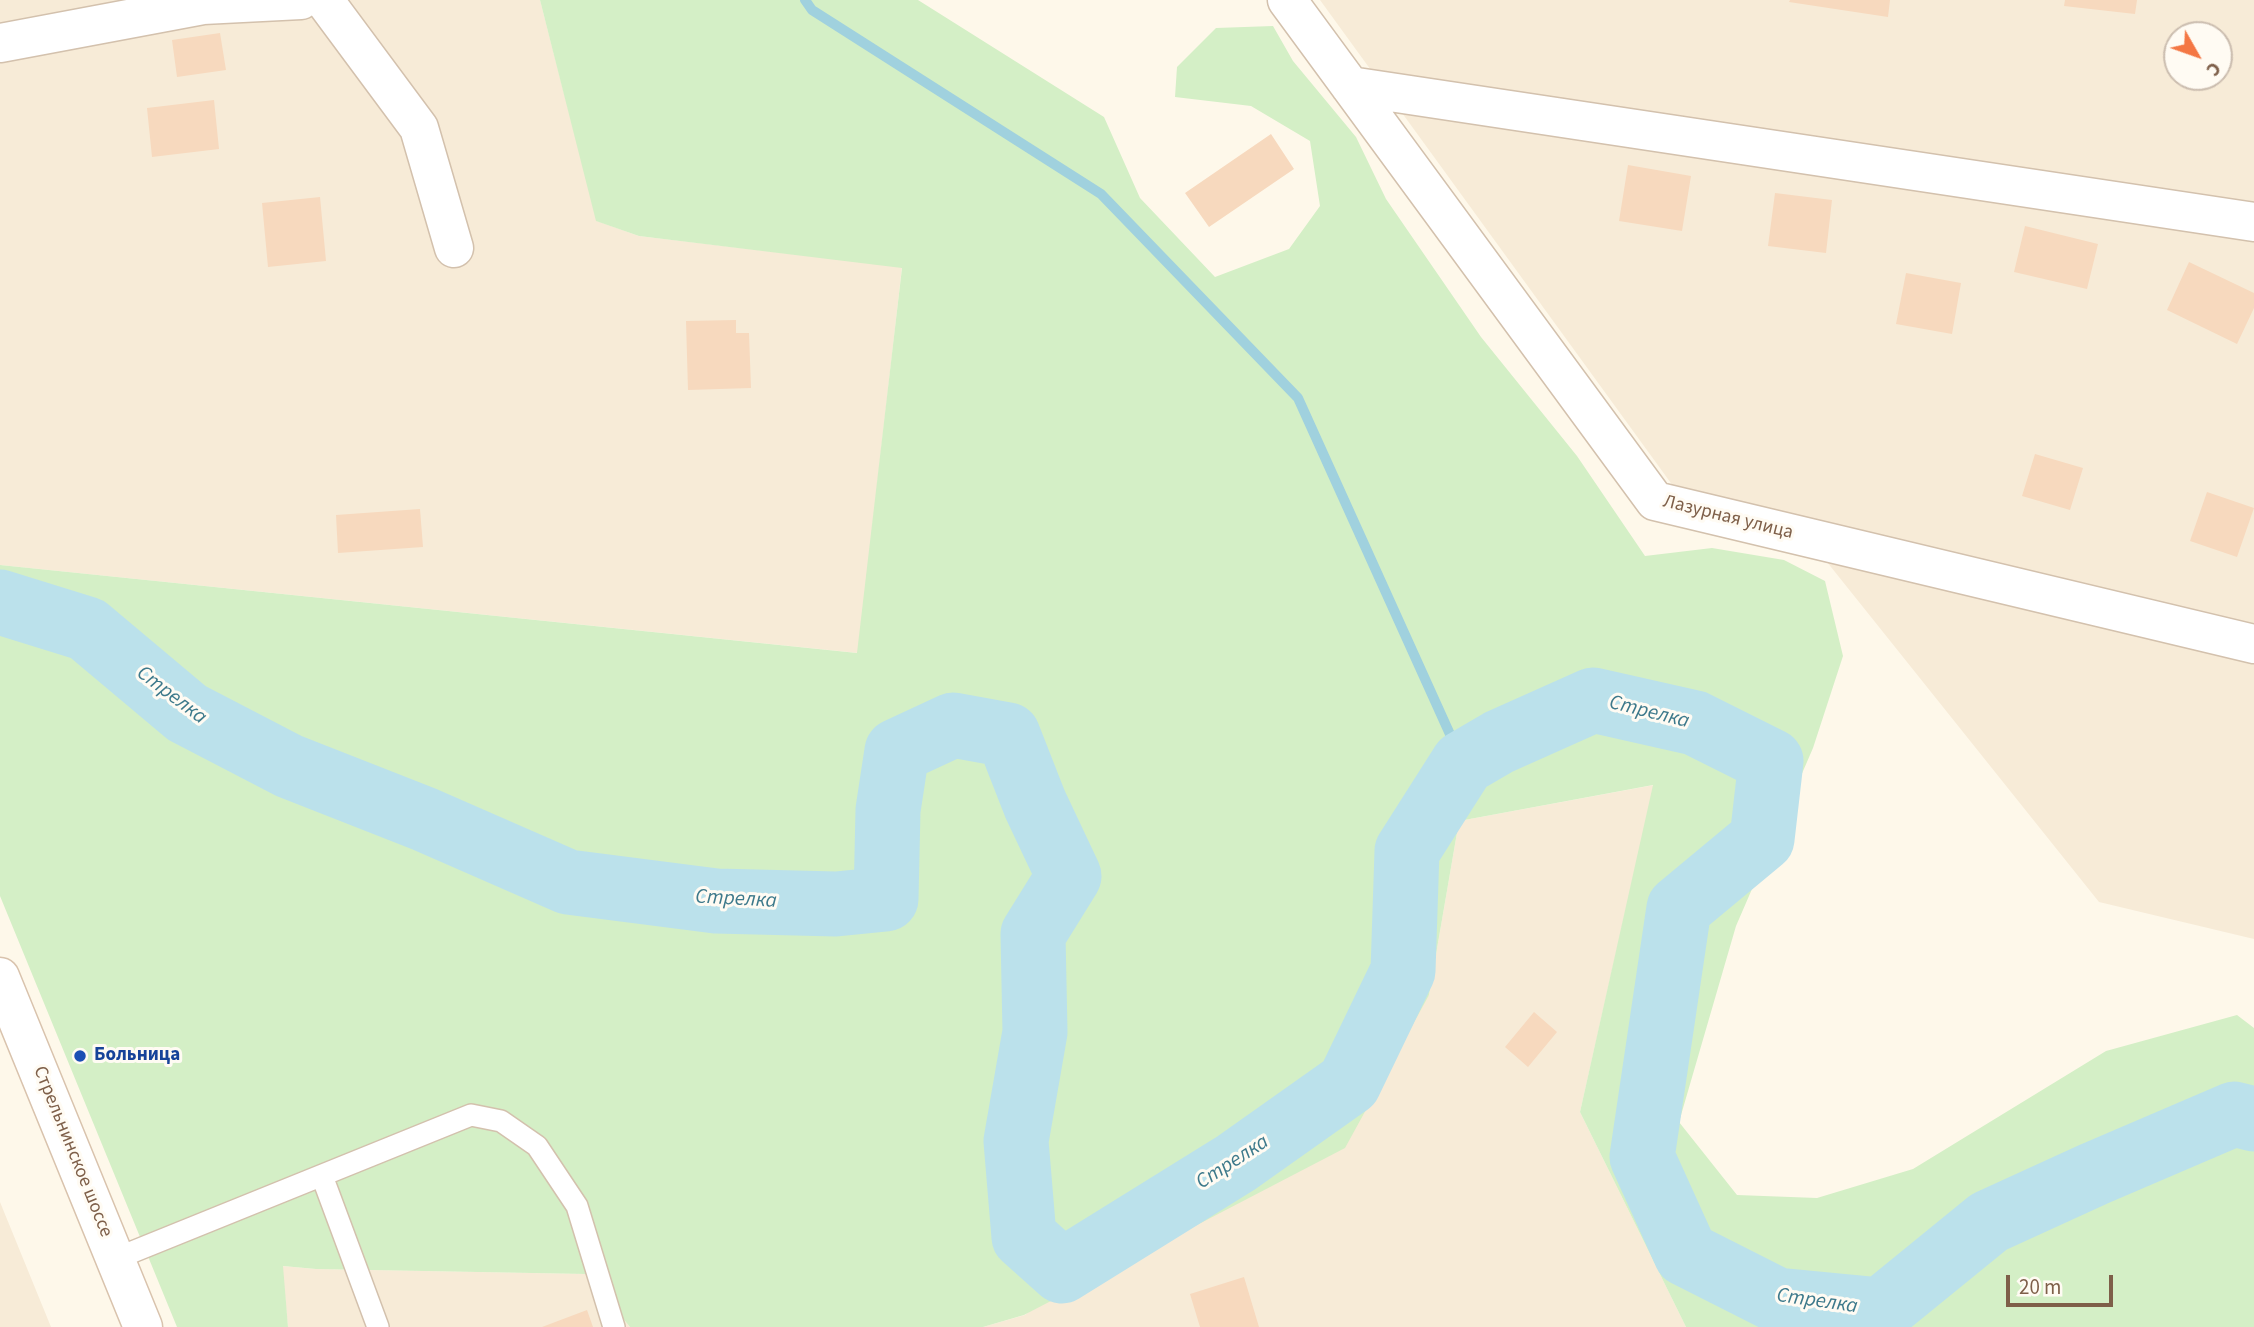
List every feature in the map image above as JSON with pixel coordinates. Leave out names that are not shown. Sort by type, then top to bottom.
[{"type":"street","points":[[0,43],[203,5],[301,0]]},
{"type":"street","points":[[324,0],[419,128],[454,248]]},
{"type":"street","name":"Лазурная улица","points":[[1286,0],[1655,501],[2254,643]]},
{"type":"street","points":[[1352,89],[2254,222]]},
{"type":"street","name":"Стрельнинское шоссе","points":[[4,998],[143,1327]]},
{"type":"lane","points":[[115,1259],[471,1115],[501,1121],[537,1146],[577,1206],[614,1327]]},
{"type":"lane","points":[[322,1175],[378,1327]]},
{"type":"shaded area","points":[[0,0],[540,0],[597,221],[639,236],[902,267],[858,653],[0,565]]},
{"type":"shaded area","points":[[1320,0],[2254,0],[2254,939],[2099,902],[1803,532],[1681,497]]},
{"type":"shaded area","points":[[1654,785],[1580,1112],[1686,1327],[983,1327],[1025,1315],[1429,995],[1459,821]]},
{"type":"shaded area","points":[[0,1202],[51,1327],[0,1327]]},
{"type":"shaded area","points":[[282,1266],[316,1269],[586,1274],[630,1327],[288,1327]]},
{"type":"green space","points":[[540,0],[918,0],[1104,117],[1140,198],[1215,277],[1289,249],[1320,206],[1310,141],[1251,106],[1175,97],[1177,67],[1216,28],[1273,26],[1293,61],[1356,137],[1386,199],[1481,337],[1577,456],[1645,556],[1712,548],[1784,560],[1825,581],[1843,656],[1813,748],[1736,926],[1679,1122],[1737,1195],[1817,1198],[1913,1169],[2106,1051],[2237,1015],[2254,1028],[2254,1327],[1686,1327],[1580,1112],[1653,785],[1459,821],[1429,995],[1345,1148],[1024,1315],[983,1327],[630,1327],[586,1274],[316,1269],[283,1266],[288,1327],[177,1327],[0,896],[0,565],[857,653],[902,268],[639,236],[596,221]]},
{"type":"building","points":[[1890,0],[1888,17],[1789,2]]},
{"type":"building","points":[[2065,0],[2137,0],[2135,14],[2064,6]]},
{"type":"building","points":[[220,33],[226,70],[177,77],[172,40]]},
{"type":"building","points":[[214,100],[219,149],[152,157],[147,108]]},
{"type":"building","points":[[1271,134],[1294,169],[1209,227],[1185,193]]},
{"type":"building","points":[[1628,165],[1691,176],[1682,231],[1619,221]]},
{"type":"building","points":[[1775,193],[1832,200],[1826,253],[1768,246]]},
{"type":"building","points":[[320,197],[326,261],[268,267],[262,203]]},
{"type":"building","points":[[2025,226],[2098,244],[2087,289],[2014,272]]},
{"type":"building","points":[[2189,262],[2254,293],[2254,308],[2237,344],[2167,310]]},
{"type":"building","points":[[1906,273],[1961,283],[1952,334],[1896,324]]},
{"type":"building","points":[[736,320],[736,333],[749,333],[751,388],[688,390],[686,321]]},
{"type":"building","points":[[2035,454],[2083,468],[2070,510],[2022,496]]},
{"type":"building","points":[[2207,492],[2254,508],[2237,557],[2190,541]]},
{"type":"building","points":[[420,509],[423,547],[338,553],[336,515]]},
{"type":"building","points":[[1534,1012],[1557,1032],[1528,1067],[1505,1047]]},
{"type":"building","points":[[1244,1277],[1259,1327],[1200,1327],[1190,1294]]},
{"type":"building","points":[[587,1310],[593,1327],[542,1327]]},
{"type":"waterway","points":[[805,0],[812,10],[1101,194],[1298,398],[1463,763]]},
{"type":"waterway","name":"Стрелка","points":[[0,602],[87,629],[187,713],[289,766],[424,819],[568,882],[716,901],[836,904],[886,899],[888,810],[897,751],[953,725],[1008,735],[1035,804],[1069,876],[1033,934],[1035,1032],[1016,1141],[1024,1237],[1062,1271],[1236,1163],[1349,1083],[1403,971],[1407,851],[1463,763],[1499,742],[1593,700],[1695,723],[1771,761],[1762,839],[1679,908],[1642,1157],[1686,1254],[1777,1300],[1881,1310],[1989,1222],[2234,1114],[2254,1119]]},
{"type":"place","name":"Больница","points":[[80,1056]]}]
